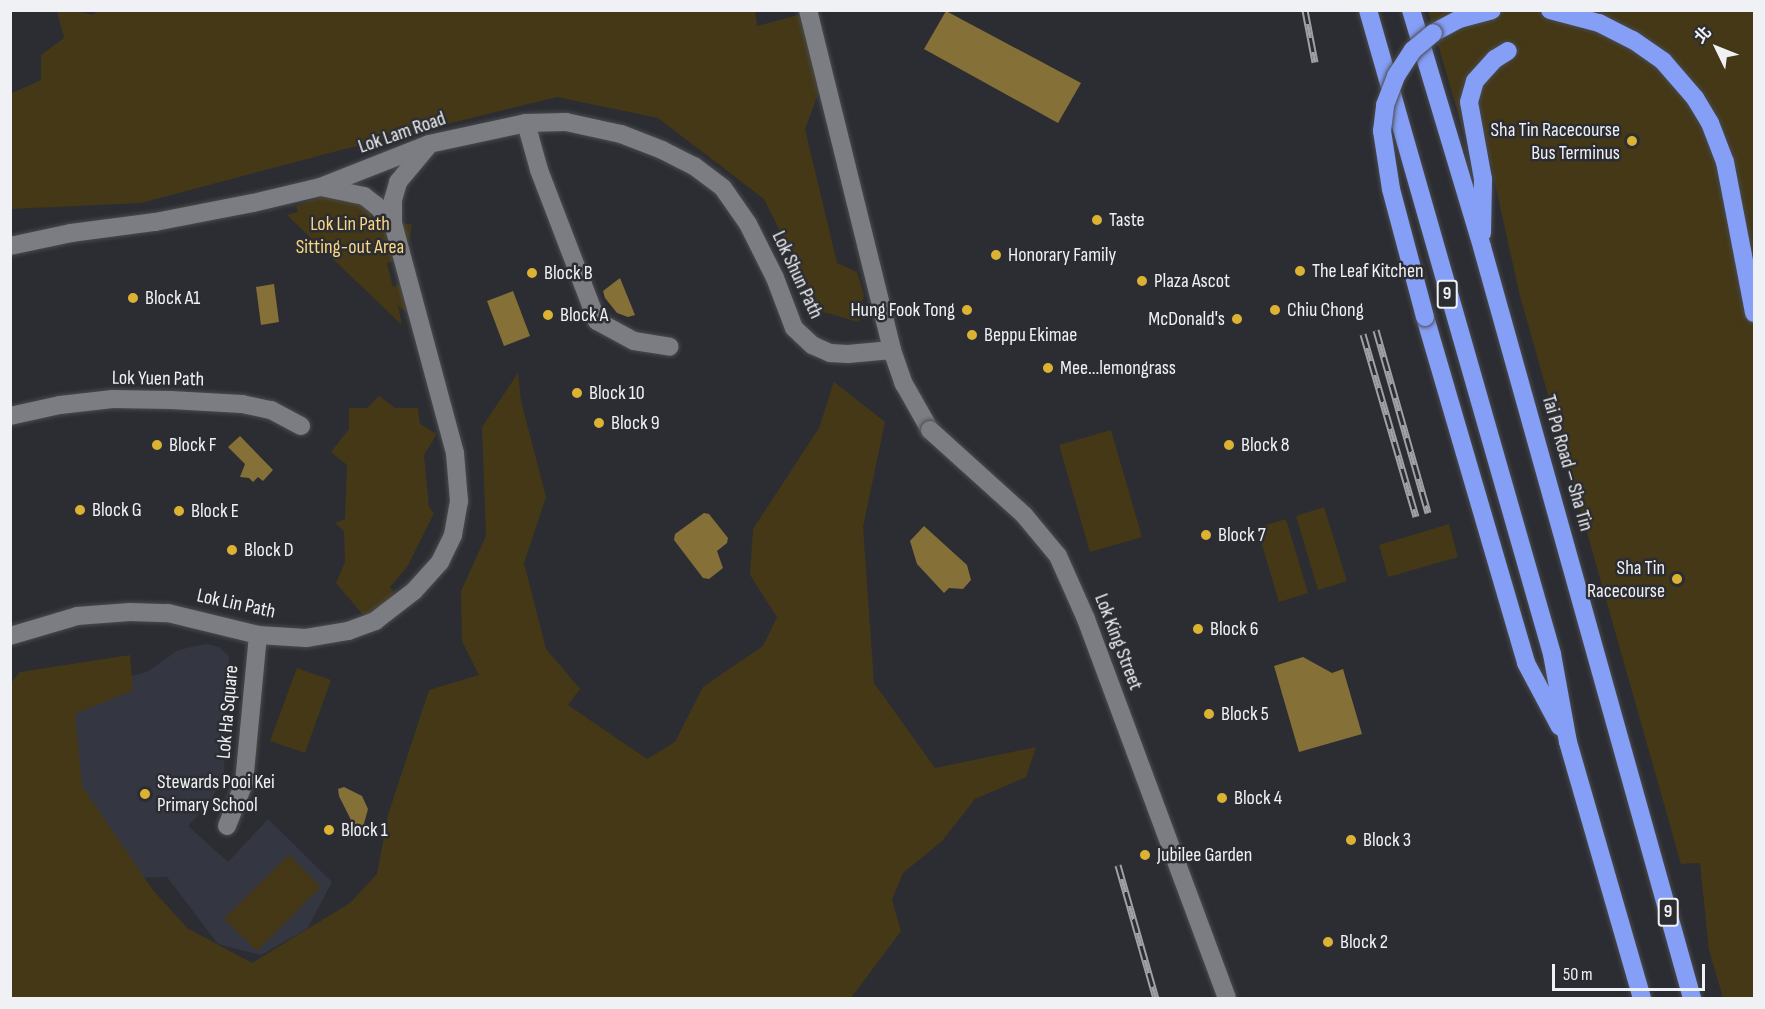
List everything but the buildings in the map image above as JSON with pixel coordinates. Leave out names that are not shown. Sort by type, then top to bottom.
[{"type":"highway","name":"9","points":[[1368,10],[1551,654],[1568,742],[1642,999]]},
{"type":"highway","name":"Tai Po Road – Sha Tin","points":[[1411,10],[1482,247],[1692,999]]},
{"type":"highway","points":[[1492,10],[1459,19],[1422,41],[1404,62],[1385,105],[1382,131],[1388,174],[1425,317],[1526,663],[1568,742]]},
{"type":"highway","points":[[1550,10],[1588,19],[1610,28],[1663,61],[1686,86],[1710,123],[1722,149],[1755,313]]},
{"type":"highway","points":[[1482,247],[1483,179],[1469,102],[1475,81],[1495,59],[1508,51]]},
{"type":"street","points":[[808,10],[892,350]]},
{"type":"street","name":"Lok Shun Path","points":[[526,123],[566,122],[621,134],[662,150],[694,166],[723,188],[748,224],[775,278],[794,328],[812,345],[830,352],[862,354],[892,350]]},
{"type":"street","points":[[526,123],[539,170],[597,321],[634,340],[670,348]]},
{"type":"street","name":"Lok Lam Road","points":[[10,246],[71,233],[209,213],[320,187],[429,144],[526,123]]},
{"type":"street","name":"Lok Lin Path","points":[[10,636],[77,616],[130,612],[168,613],[258,635],[306,638],[348,631],[375,621],[414,591],[440,562],[453,535],[459,501],[456,453],[393,224],[393,200],[398,182],[429,144]]},
{"type":"street","name":"Lok Lin Path","points":[[320,187],[364,196],[377,206],[393,224]]},
{"type":"street","name":"Lok King Street","points":[[892,350],[904,384],[930,430],[1024,515],[1058,556],[1090,630],[1227,999]]},
{"type":"street","name":"Lok Yuen Path","points":[[10,416],[60,405],[113,399],[171,400],[242,404],[271,411],[301,426]]},
{"type":"street","name":"Lok Ha Square","points":[[227,826],[244,783],[258,635]]},
{"type":"shaded area","points":[[946,11],[1081,83],[1058,123],[924,49]]},
{"type":"shaded area","points":[[620,278],[635,315],[628,317],[617,313],[605,298],[603,291]]},
{"type":"shaded area","points":[[274,284],[279,322],[261,325],[256,287]]},
{"type":"shaded area","points":[[513,291],[530,336],[504,346],[487,301]]},
{"type":"shaded area","points":[[240,436],[273,470],[263,481],[258,477],[253,482],[249,478],[240,477],[245,464],[228,447]]},
{"type":"shaded area","points":[[704,513],[709,514],[728,538],[727,543],[717,551],[723,568],[709,579],[703,578],[674,540],[675,534]]},
{"type":"shaded area","points":[[924,526],[967,565],[971,580],[963,589],[949,588],[944,593],[917,564],[910,541]]},
{"type":"shaded area","name":"Stewards Pooi Kei Primary School","points":[[206,644],[219,647],[229,656],[224,775],[210,802],[188,826],[228,862],[268,819],[332,882],[307,929],[261,955],[218,944],[167,877],[128,878],[83,808],[56,698],[149,671],[178,650]]},
{"type":"shaded area","points":[[1303,657],[1332,673],[1343,669],[1362,734],[1299,752],[1274,666]]},
{"type":"shaded area","points":[[344,787],[362,796],[368,809],[360,838],[339,796],[338,789]]},
{"type":"green space","points":[[98,10],[755,10],[757,26],[805,13],[824,78],[805,129],[837,263],[857,272],[864,295],[859,322],[820,311],[764,199],[658,118],[557,97],[337,151],[141,203],[11,209],[10,94],[41,80],[41,55],[64,38],[57,11],[76,11],[93,15]]},
{"type":"green space","name":"Sha Tin Racecourse","points":[[1428,11],[1754,11],[1754,998],[1723,998],[1709,950],[1700,863],[1681,864],[1520,296],[1484,134],[1465,137]]},
{"type":"green space","name":"Lok Lin Path Sitting-out Area","points":[[376,192],[371,217],[376,225],[412,224],[408,248],[394,261],[387,263],[393,287],[401,283],[412,318],[398,305],[402,325],[287,215],[298,212],[296,206],[323,196]]},
{"type":"green space","points":[[518,373],[521,401],[546,497],[524,563],[546,649],[580,689],[568,705],[647,759],[675,742],[703,687],[763,646],[777,617],[750,575],[753,529],[819,428],[834,382],[885,422],[863,527],[874,683],[935,768],[1036,747],[1026,777],[975,799],[942,841],[903,873],[892,900],[901,931],[851,998],[11,998],[10,684],[20,672],[130,655],[133,690],[75,714],[82,786],[152,889],[187,928],[252,963],[350,903],[377,874],[388,815],[429,690],[479,675],[462,641],[461,591],[486,536],[482,427]]},
{"type":"green space","points":[[379,396],[395,408],[418,408],[420,424],[437,434],[424,455],[429,507],[434,513],[407,567],[390,587],[396,595],[364,616],[336,583],[345,562],[344,531],[335,523],[345,519],[347,465],[331,452],[349,429],[349,408],[367,408]]},
{"type":"green space","points":[[1111,430],[1142,537],[1090,552],[1059,445]]},
{"type":"green space","points":[[1324,507],[1347,581],[1318,590],[1296,516]]},
{"type":"green space","points":[[1286,519],[1308,593],[1279,602],[1257,528]]},
{"type":"green space","points":[[1449,524],[1458,557],[1388,577],[1379,545]]},
{"type":"green space","points":[[297,668],[331,680],[305,753],[270,741]]},
{"type":"green space","points":[[289,855],[321,887],[257,951],[224,919]]},
{"type":"railway","points":[[1305,10],[1315,62]]},
{"type":"railway","points":[[1376,330],[1428,513]]},
{"type":"railway","points":[[1363,334],[1416,516]]},
{"type":"railway","points":[[1118,865],[1156,998]]},
{"type":"place","name":"Sha Tin Racecourse Bus Terminus","points":[[1632,141]]},
{"type":"place","name":"Taste","points":[[1097,220]]},
{"type":"place","name":"Honorary Family","points":[[996,255]]},
{"type":"place","name":"The Leaf Kitchen","points":[[1300,271]]},
{"type":"place","name":"Block B","points":[[532,273]]},
{"type":"place","name":"Plaza Ascot","points":[[1142,281]]},
{"type":"place","name":"Block A1","points":[[133,298]]},
{"type":"place","name":"Hung Fook Tong","points":[[967,310]]},
{"type":"place","name":"Chiu Chong","points":[[1275,310]]},
{"type":"place","name":"Block A","points":[[548,315]]},
{"type":"place","name":"McDonald's","points":[[1237,319]]},
{"type":"place","name":"Beppu Ekimae","points":[[972,335]]},
{"type":"place","name":"Mee...lemongrass","points":[[1048,368]]},
{"type":"place","name":"Block 10","points":[[577,393]]},
{"type":"place","name":"Block 9","points":[[599,423]]},
{"type":"place","name":"Block F","points":[[157,445]]},
{"type":"place","name":"Block 8","points":[[1229,445]]},
{"type":"place","name":"Block G","points":[[80,510]]},
{"type":"place","name":"Block E","points":[[179,511]]},
{"type":"place","name":"Block 7","points":[[1206,535]]},
{"type":"place","name":"Block D","points":[[232,550]]},
{"type":"place","name":"Sha Tin Racecourse","points":[[1677,579]]},
{"type":"place","name":"Block 6","points":[[1198,629]]},
{"type":"place","name":"Block 5","points":[[1209,714]]},
{"type":"place","name":"Stewards Pooi Kei Primary School","points":[[145,794]]},
{"type":"place","name":"Block 4","points":[[1222,798]]},
{"type":"place","name":"Block 1","points":[[329,830]]},
{"type":"place","name":"Block 3","points":[[1351,840]]},
{"type":"place","name":"Jubilee Garden","points":[[1145,855]]},
{"type":"place","name":"Block 2","points":[[1328,942]]}]
